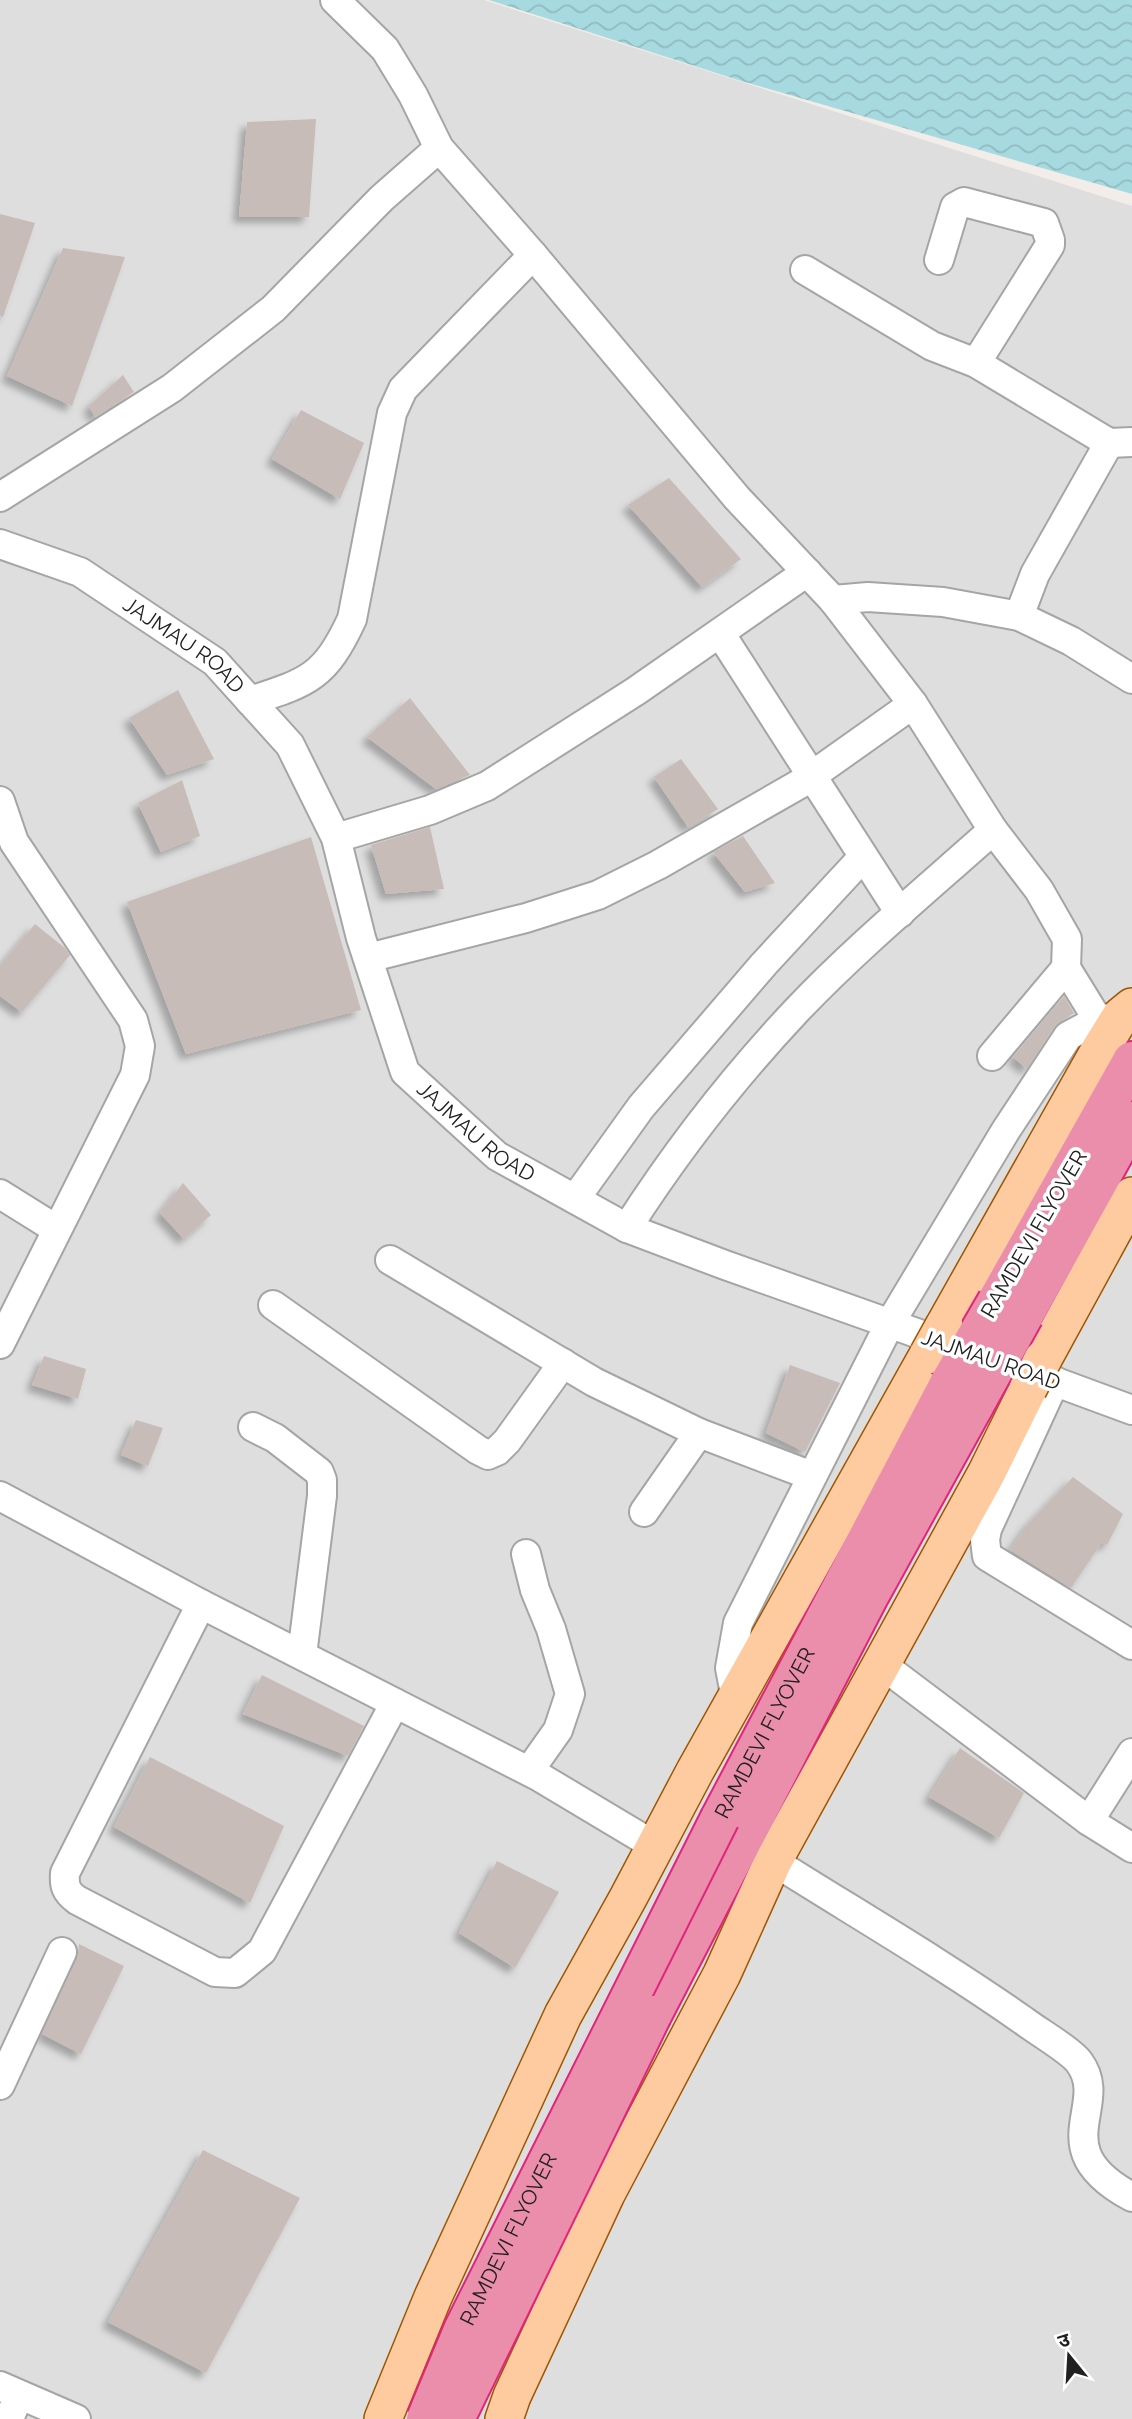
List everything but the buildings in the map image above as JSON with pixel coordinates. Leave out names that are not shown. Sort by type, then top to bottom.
[{"type":"highway","name":"RAMDEVI FLYOVER","points":[[455,2419],[652,2015],[869,1596],[1132,1061]]},
{"type":"highway","name":"RAMDEVI FLYOVER","points":[[426,2419],[469,2318],[720,1818],[930,1418],[1011,1308],[1132,1121]]},
{"type":"main road","points":[[383,2419],[433,2297],[563,2015],[1117,1014]]},
{"type":"main road","points":[[405,2365],[505,2416],[606,2194],[722,1974],[774,1861],[1042,1376],[1132,1196]]},
{"type":"street","points":[[335,0],[385,49],[413,95],[439,148],[533,255],[737,498],[832,600],[913,704],[993,830],[1039,890],[1066,939],[1066,968],[992,1056]]},
{"type":"street","points":[[0,498],[172,388],[273,309],[382,198],[439,148]]},
{"type":"street","points":[[939,260],[955,207],[964,202],[1044,223],[1048,232],[1049,245],[976,363]]},
{"type":"street","points":[[250,701],[300,685],[325,666],[340,645],[352,619],[391,413],[403,389],[533,255]]},
{"type":"street","points":[[805,270],[932,346],[976,363],[1121,442],[1035,573],[1019,616]]},
{"type":"street","name":"JAJMAU ROAD","points":[[0,544],[80,572],[215,662],[290,745],[335,838],[368,958],[405,1072],[497,1156],[628,1228],[889,1325],[1042,1376],[1132,1410]]},
{"type":"street","points":[[335,838],[430,810],[487,786],[636,691],[807,572]]},
{"type":"street","points":[[832,600],[868,597],[943,602],[1019,616],[1072,641],[1132,678]]},
{"type":"street","points":[[720,632],[900,914]]},
{"type":"street","points":[[368,958],[527,918],[598,895],[813,776],[913,704]]},
{"type":"street","points":[[0,802],[14,842],[133,1020],[140,1046],[135,1075],[0,1344]]},
{"type":"street","points":[[628,1228],[667,1167],[704,1117],[796,1011],[839,968],[993,830]]},
{"type":"street","points":[[575,1199],[641,1107],[764,964],[863,857]]},
{"type":"street","points":[[736,1699],[730,1668],[738,1623],[889,1325],[1006,1130],[1068,1036],[1117,1014],[1066,968]]},
{"type":"street","points":[[0,1194],[56,1229]]},
{"type":"street","points":[[390,1260],[594,1382],[699,1433],[812,1476]]},
{"type":"street","points":[[273,1305],[488,1455],[497,1451],[507,1441],[563,1363]]},
{"type":"street","points":[[1042,1376],[987,1529],[987,1556],[1132,1645]]},
{"type":"street","points":[[253,1427],[275,1438],[318,1472],[322,1480],[302,1655]]},
{"type":"street","points":[[644,1512],[699,1433]]},
{"type":"street","points":[[0,1496],[201,1604],[530,1771],[655,1846]]},
{"type":"street","points":[[526,1554],[535,1590],[551,1629],[570,1693],[558,1730],[530,1771]]},
{"type":"street","points":[[201,1604],[65,1873],[64,1884],[68,1894],[77,1900],[215,1972],[235,1973],[262,1951],[394,1703]]},
{"type":"street","points":[[881,1664],[1089,1821],[1132,1848]]},
{"type":"street","points":[[1089,1821],[1132,1753]]},
{"type":"street","points":[[774,1861],[1006,2009],[1078,2060],[1088,2088],[1082,2133],[1088,2160],[1118,2190],[1132,2197]]},
{"type":"street","points":[[0,2085],[62,1952]]},
{"type":"street","points":[[10,2400],[76,2419]]},
{"type":"shaded area","points":[[0,0],[484,0],[1132,206],[1132,2419],[0,2419]]},
{"type":"water","points":[[489,0],[1132,0],[1132,194],[738,80]]}]
